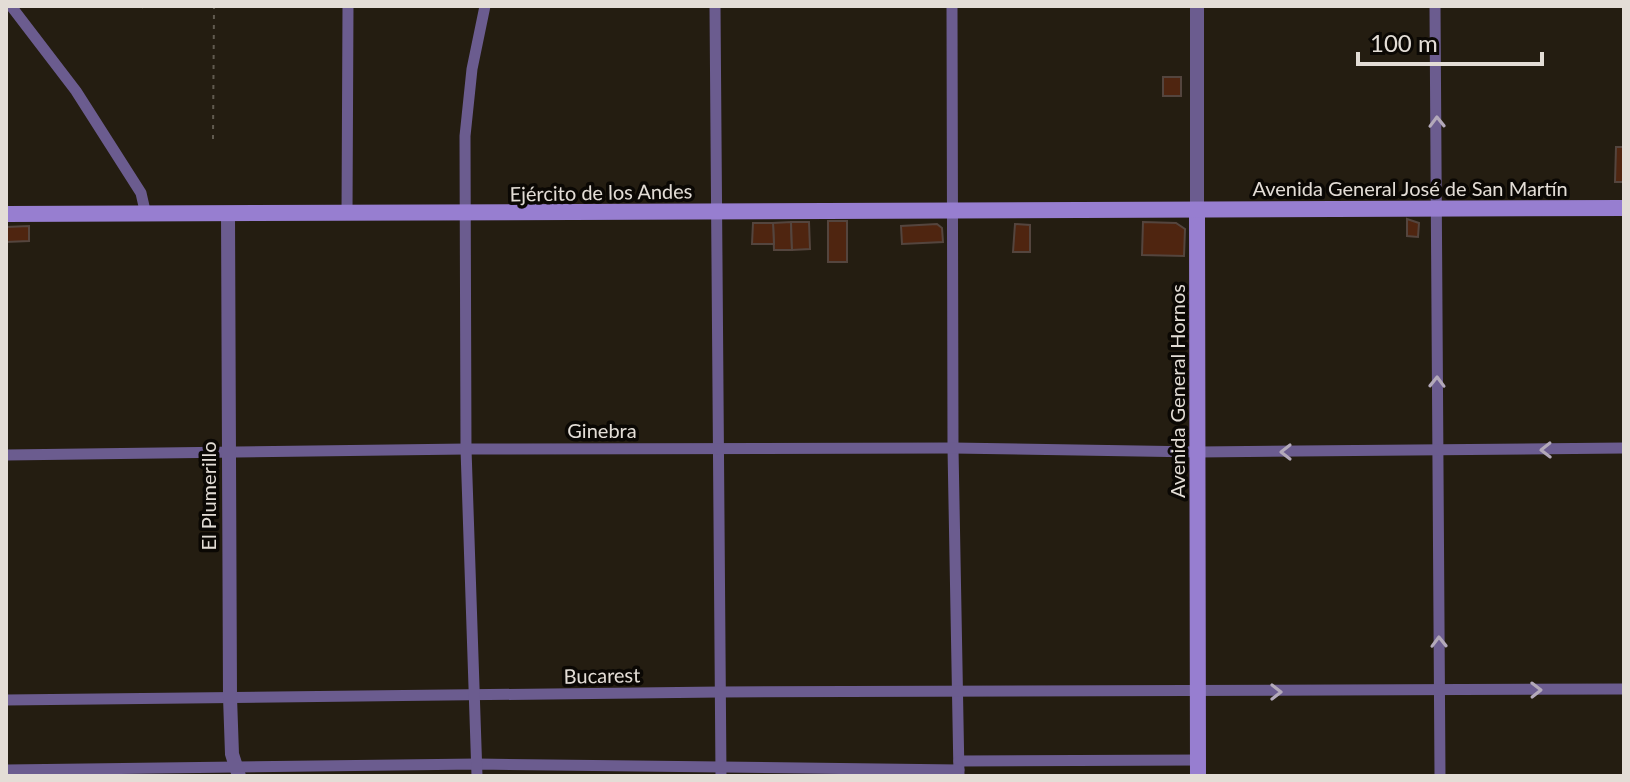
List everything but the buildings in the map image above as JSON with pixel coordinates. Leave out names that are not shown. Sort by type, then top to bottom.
[{"type":"main road","name":"Avenida General José de San Martín","points":[[1197,211],[1624,208]]},
{"type":"main road","name":"Ejército de los Andes","points":[[6,214],[1197,211]]},
{"type":"main road","name":"Avenida General Hornos","points":[[1197,211],[1198,768]]},
{"type":"street","points":[[11,6],[76,91],[141,193],[146,215]]},
{"type":"street","points":[[347,214],[348,6]]},
{"type":"street","points":[[477,770],[466,449],[466,215],[468,102],[485,6]]},
{"type":"street","points":[[715,6],[721,772]]},
{"type":"street","points":[[952,6],[953,448],[959,769]]},
{"type":"street","name":"Avenida General Hornos","points":[[1197,6],[1197,211]]},
{"type":"street","points":[[1435,6],[1440,776]]},
{"type":"street","name":"El Plumerillo","points":[[228,214],[230,697],[232,754],[237,773]]},
{"type":"street","name":"Ginebra","points":[[6,455],[466,449],[953,448],[1199,452],[1624,448]]},
{"type":"street","name":"Bucarest","points":[[6,700],[720,692],[1198,693],[1624,689]]},
{"type":"street","points":[[6,770],[237,773],[1198,768]]},
{"type":"path","points":[[213,139],[214,6]]}]
